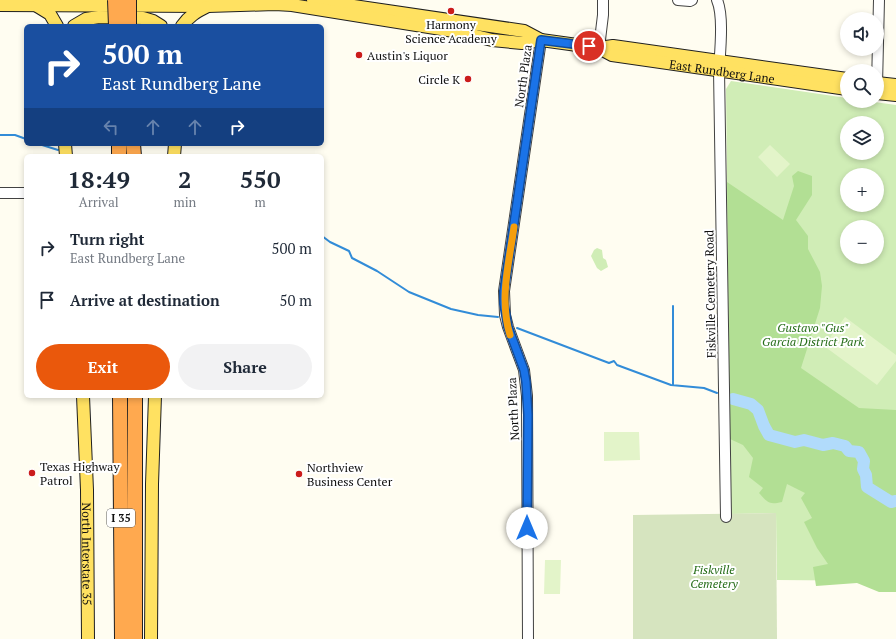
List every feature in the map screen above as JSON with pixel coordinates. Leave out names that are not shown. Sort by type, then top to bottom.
[{"type":"highway","points":[[115,0],[116,24]]},
{"type":"highway","points":[[129,0],[129,24]]},
{"type":"highway","name":"I 35","points":[[120,398],[122,639]]},
{"type":"highway","name":"I 35","points":[[135,398],[135,639]]},
{"type":"highway","points":[[135,486],[141,526],[144,639]]},
{"type":"main road","name":"East Rundberg Lane","points":[[313,0],[524,31],[541,40]]},
{"type":"main road","name":"East Rundberg Lane","points":[[0,5],[36,6],[60,3],[179,3],[208,6],[284,2],[460,32],[492,40],[522,43],[541,40],[599,48],[612,55],[840,78]]},
{"type":"main road","points":[[59,24],[60,3]]},
{"type":"main road","points":[[179,3],[179,24]]},
{"type":"main road","points":[[36,6],[50,14],[58,24]]},
{"type":"main road","points":[[184,24],[195,12],[208,6]]},
{"type":"main road","points":[[77,24],[86,19],[99,17],[143,18],[158,24]]},
{"type":"main road","name":"East Rundberg Lane","points":[[720,66],[840,88]]},
{"type":"main road","points":[[884,84],[896,85]]},
{"type":"main road","points":[[884,94],[896,95]]},
{"type":"main road","name":"North Interstate 35","points":[[83,398],[87,490],[88,639]]},
{"type":"main road","points":[[151,639],[152,484],[155,398]]},
{"type":"street","points":[[599,48],[603,0]]},
{"type":"street","points":[[678,0],[692,0]]},
{"type":"street","name":"Fiskville Cemetery Road","points":[[717,0],[720,9],[726,517]]},
{"type":"street","points":[[877,64],[879,0]]},
{"type":"street","name":"North Plaza","points":[[528,639],[527,396],[524,370],[508,327],[504,304],[504,291],[541,40]]},
{"type":"street","points":[[0,193],[24,193]]},
{"type":"green space","name":"Gustavo \"Gus\" Garcia District Park","points":[[731,81],[840,97],[840,108],[884,108],[884,103],[896,105],[896,581],[777,580],[776,513],[731,514],[726,89]]},
{"type":"green space","points":[[770,145],[790,164],[777,177],[758,157]]},
{"type":"green space","points":[[798,171],[812,176],[812,195],[796,220],[808,236],[808,249],[820,272],[822,286],[820,308],[801,368],[859,408],[896,410],[896,592],[879,592],[857,583],[816,586],[813,567],[828,564],[817,548],[804,522],[812,518],[801,498],[805,493],[787,484],[782,502],[771,503],[767,501],[759,493],[763,488],[749,477],[753,458],[743,445],[730,439],[727,182],[783,220],[794,186],[792,176]]},
{"type":"green space","points":[[597,248],[602,250],[603,258],[606,260],[608,267],[601,271],[597,268],[591,256]]},
{"type":"green space","points":[[845,317],[896,355],[896,361],[877,385],[824,346]]},
{"type":"green space","points":[[604,432],[639,432],[640,460],[604,461]]},
{"type":"green space","name":"Fiskville Cemetery","points":[[776,513],[777,639],[633,639],[633,515]]},
{"type":"green space","points":[[545,560],[561,560],[560,594],[544,594]]},
{"type":"waterway","points":[[0,135],[15,135],[24,138]]},
{"type":"waterway","points":[[45,146],[58,150]]},
{"type":"waterway","points":[[324,238],[349,251],[352,258],[377,271],[409,292],[451,309],[478,315],[498,317]]},
{"type":"waterway","points":[[673,306],[673,385]]},
{"type":"waterway","points":[[517,328],[609,363],[614,361],[617,365],[671,385],[704,388],[717,393]]},
{"type":"waterway","points":[[733,399],[751,404],[758,410],[769,435],[795,442],[804,440],[823,445],[833,443],[845,446],[849,451],[859,452],[864,461],[863,469],[866,475],[867,487],[891,502],[896,501]]},
{"type":"slow traffic","points":[[510,335],[504,304],[504,291],[514,227]]},
{"type":"place","name":"Harmony Science Academy","points":[[451,11]]},
{"type":"place","name":"Austin's Liquor","points":[[359,55]]},
{"type":"place","name":"Circle K","points":[[468,79]]},
{"type":"place","name":"Texas Highway Patrol","points":[[32,473]]},
{"type":"place","name":"Northview Business Center","points":[[299,474]]},
{"type":"route","points":[[527,528],[528,415],[526,382],[524,370],[508,327],[504,304],[504,291],[510,259],[541,40],[589,46]]}]
